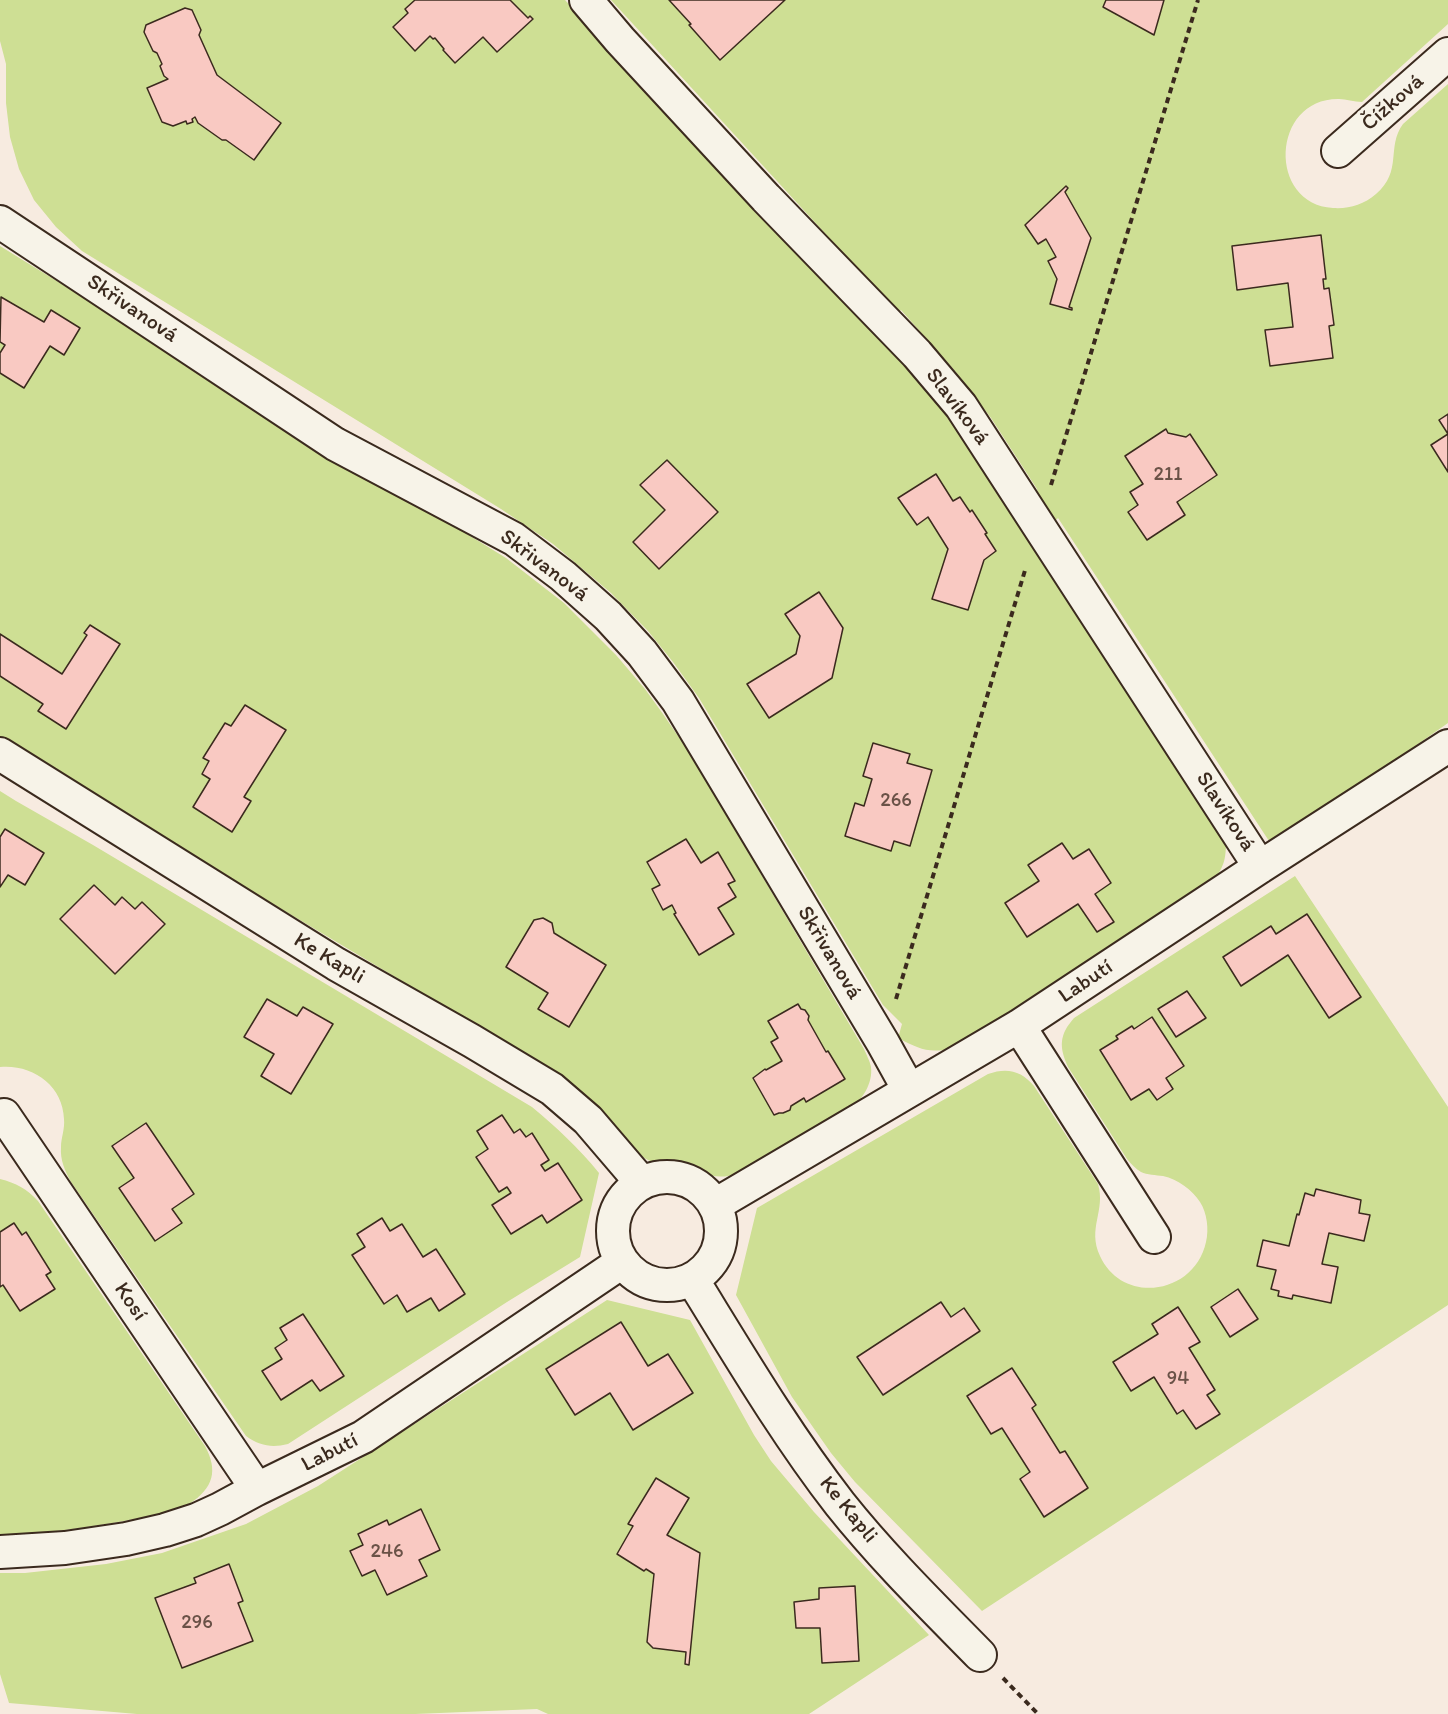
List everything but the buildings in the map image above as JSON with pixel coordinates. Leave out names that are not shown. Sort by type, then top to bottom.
[{"type":"street","name":"Slavíková","points":[[586,0],[766,198],[917,354],[961,406],[1260,867]]},
{"type":"street","name":"Čížková","points":[[1338,151],[1448,54]]},
{"type":"street","name":"Skřivanová","points":[[0,222],[335,444],[514,539],[563,576],[609,616],[642,653],[678,701],[909,1090]]},
{"type":"street","name":"Labutí","points":[[715,1205],[1019,1026],[1448,746]]},
{"type":"street","name":"Ke Kapli","points":[[0,754],[336,964],[552,1089],[588,1120],[641,1182]]},
{"type":"street","points":[[1019,1026],[1154,1237]]},
{"type":"street","name":"Kosí","points":[[4,1115],[257,1489]]},
{"type":"street","points":[[658,1177],[683,1179],[705,1191],[715,1205],[720,1221],[721,1239],[716,1255],[706,1269],[692,1279],[677,1284],[661,1285],[633,1274],[622,1262],[614,1245],[613,1227],[617,1209],[627,1194],[641,1182],[658,1177]]},
{"type":"street","name":"Labutí","points":[[0,1552],[65,1548],[126,1539],[165,1530],[220,1509],[363,1437],[622,1262]]},
{"type":"street","name":"Ke Kapli","points":[[692,1279],[799,1448],[841,1505],[914,1588],[980,1655]]},
{"type":"path","points":[[883,1043],[1198,0]]},
{"type":"path","points":[[980,1655],[1038,1714]]},
{"type":"green space","points":[[0,0],[565,0],[925,386],[973,451],[1226,840],[1223,864],[1211,884],[951,1049],[935,1051],[923,1049],[898,1038],[902,1024],[883,1005],[699,698],[648,631],[611,593],[553,544],[501,509],[82,251],[56,227],[34,200],[19,169],[10,137],[6,103],[6,64],[0,41]]},
{"type":"green space","points":[[611,0],[1448,0],[1448,24],[1362,102],[1339,99],[1317,103],[1300,115],[1290,132],[1286,152],[1288,171],[1297,189],[1312,202],[1333,208],[1361,204],[1376,194],[1389,177],[1395,141],[1403,124],[1448,84],[1448,723],[1283,839],[1277,842],[1269,841],[1058,518],[1055,521],[1038,497],[1037,489],[991,418],[955,371],[901,310],[898,313]]},
{"type":"green space","points":[[0,246],[506,558],[564,603],[616,655],[645,689],[689,752],[864,1049],[871,1067],[870,1079],[863,1096],[851,1109],[740,1173],[730,1176],[710,1175],[682,1166],[660,1164],[646,1159],[598,1109],[556,1073],[144,827],[0,738]]},
{"type":"green space","points":[[0,791],[532,1107],[567,1138],[599,1173],[580,1257],[288,1444],[266,1445],[246,1436],[71,1182],[61,1156],[64,1126],[62,1107],[52,1087],[34,1073],[12,1067],[0,1067]]},
{"type":"green space","points":[[1295,876],[1448,1107],[1448,1305],[982,1611],[855,1482],[831,1453],[792,1397],[736,1295],[757,1208],[988,1074],[1002,1071],[1014,1072],[1034,1086],[1098,1184],[1100,1203],[1095,1237],[1100,1256],[1111,1272],[1125,1282],[1141,1287],[1158,1287],[1174,1282],[1188,1273],[1199,1260],[1206,1242],[1207,1221],[1202,1206],[1193,1193],[1179,1182],[1169,1177],[1141,1172],[1127,1159],[1068,1067],[1062,1047],[1063,1036],[1074,1018]]},
{"type":"green space","points":[[0,1179],[21,1187],[38,1201],[205,1446],[212,1463],[211,1478],[204,1492],[189,1504],[150,1516],[113,1523],[0,1536]]},
{"type":"green space","points":[[607,1300],[690,1320],[771,1461],[814,1512],[929,1635],[809,1714],[548,1714],[537,1709],[415,1714],[137,1714],[9,1703],[0,1674],[0,1573],[25,1573],[106,1564],[162,1553],[246,1524],[318,1486]]}]
